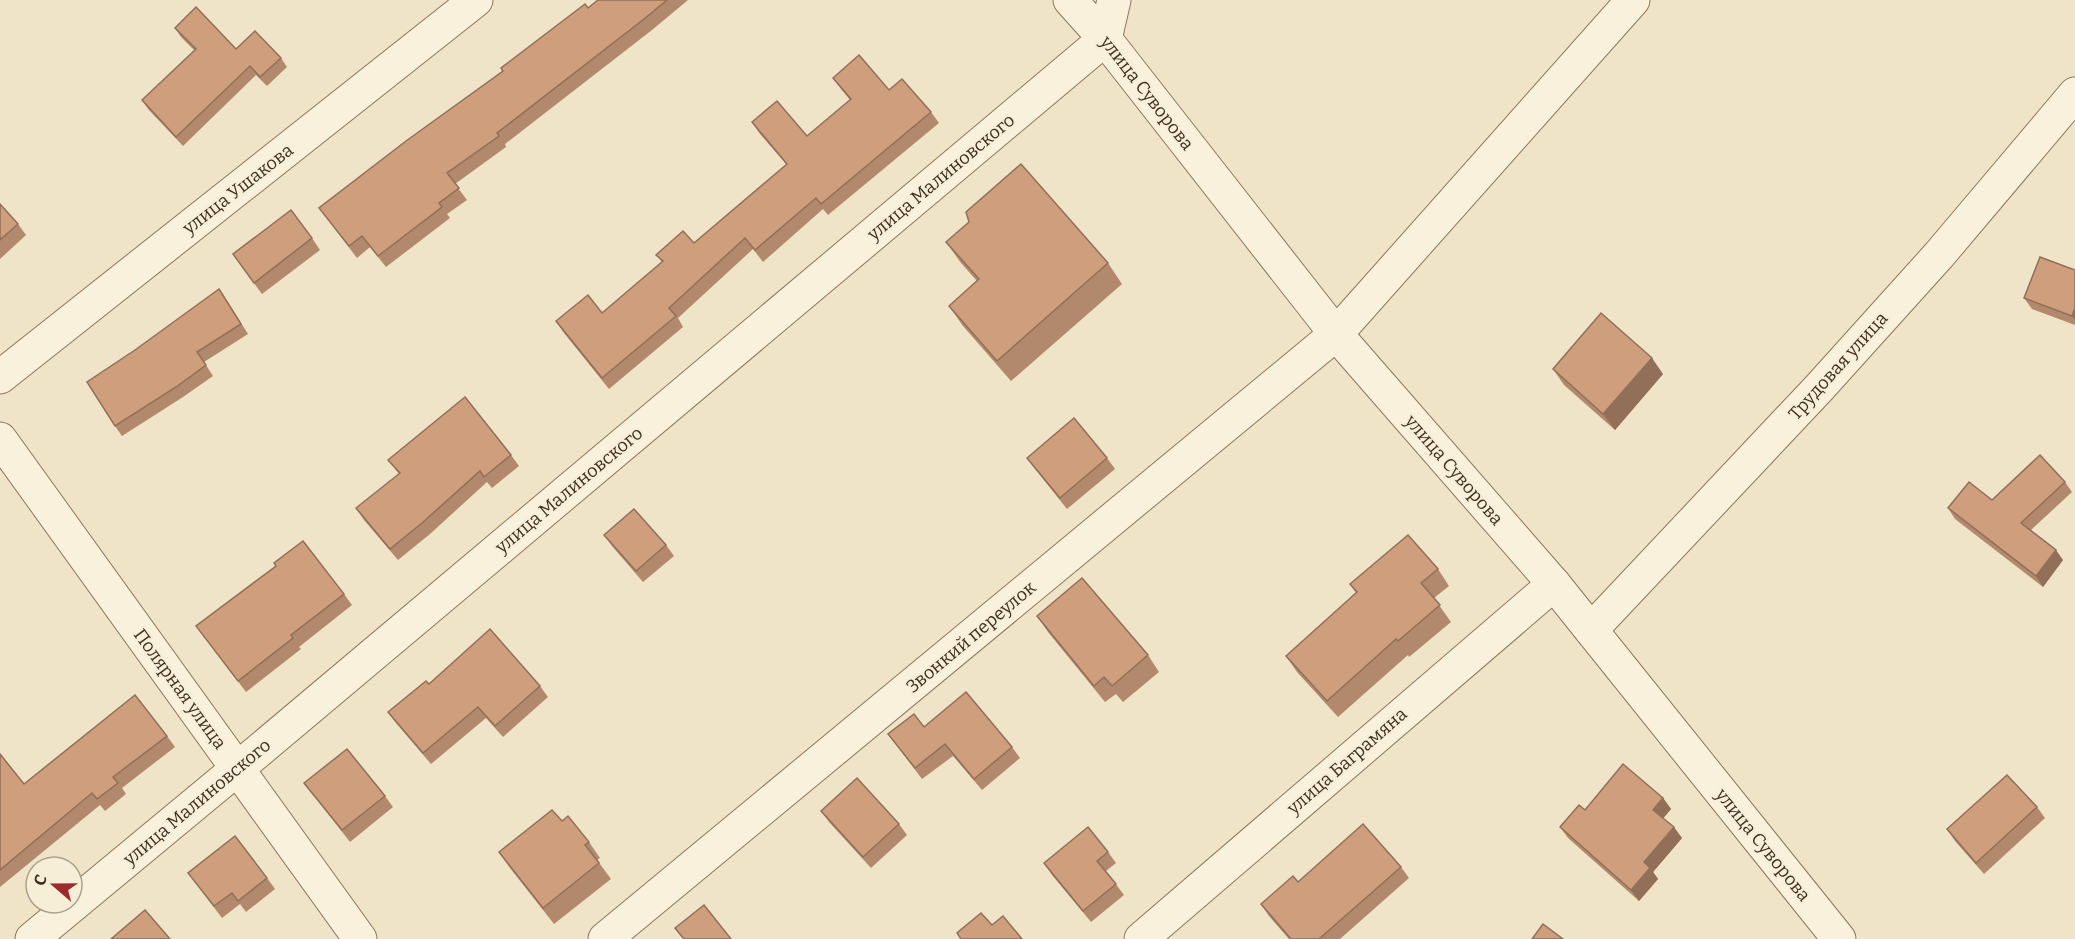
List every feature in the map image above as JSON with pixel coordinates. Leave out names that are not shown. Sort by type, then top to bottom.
[{"type":"street","name":"улица Ушакова","points":[[0,378],[476,0]]},
{"type":"street","name":"улица Суворова","points":[[1071,0],[1105,39],[1336,334],[1554,584],[1839,939]]},
{"type":"street","points":[[1105,39],[1114,0]]},
{"type":"street","name":"Звонкий переулок","points":[[605,939],[1336,334],[1633,0]]},
{"type":"street","name":"улица Малиновского","points":[[32,939],[1105,39]]},
{"type":"street","name":"Трудовая улица","points":[[1591,630],[1819,388],[1939,255],[2075,94]]},
{"type":"street","name":"Полярная улица","points":[[0,439],[360,939]]},
{"type":"street","name":"улица Баграмяна","points":[[1140,939],[1554,584]]},
{"type":"building","points":[[598,0],[667,0],[497,133],[499,136],[447,173],[459,188],[439,203],[442,207],[378,256],[362,236],[349,246],[319,208],[503,71],[501,68],[585,4],[588,8]]},
{"type":"building","points":[[196,7],[236,49],[255,31],[281,58],[260,77],[250,66],[176,137],[142,100],[196,49],[175,28]]},
{"type":"building","points":[[859,55],[889,90],[902,79],[931,112],[821,204],[816,198],[755,250],[745,238],[669,308],[676,316],[602,378],[556,321],[588,295],[602,313],[663,261],[656,255],[683,231],[694,243],[787,164],[752,122],[777,101],[807,136],[851,99],[833,78]]},
{"type":"building","points":[[1021,164],[1108,263],[997,361],[949,306],[979,279],[946,242],[969,222],[966,212]]},
{"type":"building","points":[[0,204],[18,224],[0,240]]},
{"type":"building","points":[[291,210],[312,238],[254,283],[233,254]]},
{"type":"building","points":[[2040,257],[2075,270],[2075,308],[2072,316],[2024,298]]},
{"type":"building","points":[[219,289],[241,324],[197,352],[206,365],[115,426],[87,382]]},
{"type":"building","points":[[1601,313],[1652,358],[1603,414],[1553,369]]},
{"type":"building","points":[[465,397],[511,455],[484,477],[480,471],[390,549],[356,508],[400,473],[388,460]]},
{"type":"building","points":[[1074,418],[1107,458],[1060,498],[1027,458]]},
{"type":"building","points":[[2040,455],[2065,482],[2021,523],[2056,550],[2036,576],[1948,508],[1969,482],[1992,500]]},
{"type":"building","points":[[634,509],[666,545],[636,571],[604,535]]},
{"type":"building","points":[[1408,535],[1438,569],[1421,583],[1440,605],[1398,641],[1396,639],[1327,701],[1286,656],[1357,592],[1350,584]]},
{"type":"building","points":[[303,541],[344,594],[291,635],[293,638],[238,681],[196,626],[276,566],[274,563]]},
{"type":"building","points":[[1082,578],[1148,655],[1112,686],[1104,677],[1094,686],[1037,616]]},
{"type":"building","points":[[490,629],[540,686],[495,726],[478,707],[423,753],[388,712],[426,681],[429,684]]},
{"type":"building","points":[[966,692],[1012,747],[974,779],[945,744],[915,768],[888,734],[914,714],[924,727]]},
{"type":"building","points":[[135,695],[167,736],[113,777],[118,783],[97,799],[92,793],[0,870],[0,754],[24,784]]},
{"type":"building","points":[[347,749],[385,796],[342,830],[304,783]]},
{"type":"building","points":[[1623,764],[1663,798],[1653,810],[1674,827],[1644,862],[1650,868],[1631,890],[1560,827],[1579,805],[1585,810]]},
{"type":"building","points":[[2007,775],[2037,807],[1976,863],[1947,829]]},
{"type":"building","points":[[857,778],[899,824],[863,857],[821,811]]},
{"type":"building","points":[[552,810],[562,821],[568,816],[589,842],[585,845],[599,863],[543,908],[499,852]]},
{"type":"building","points":[[1363,824],[1401,867],[1319,939],[1291,939],[1261,904],[1293,876],[1298,882]]},
{"type":"building","points":[[1088,827],[1108,852],[1097,861],[1116,884],[1083,911],[1044,863]]},
{"type":"building","points":[[235,836],[267,878],[238,901],[232,893],[214,906],[188,873]]},
{"type":"building","points":[[704,905],[731,939],[684,939],[675,928]]},
{"type":"building","points":[[145,910],[170,939],[111,939]]},
{"type":"building","points":[[981,913],[992,925],[1003,916],[1022,939],[961,939],[957,933]]},
{"type":"building","points":[[1543,924],[1563,939],[1532,939]]}]
